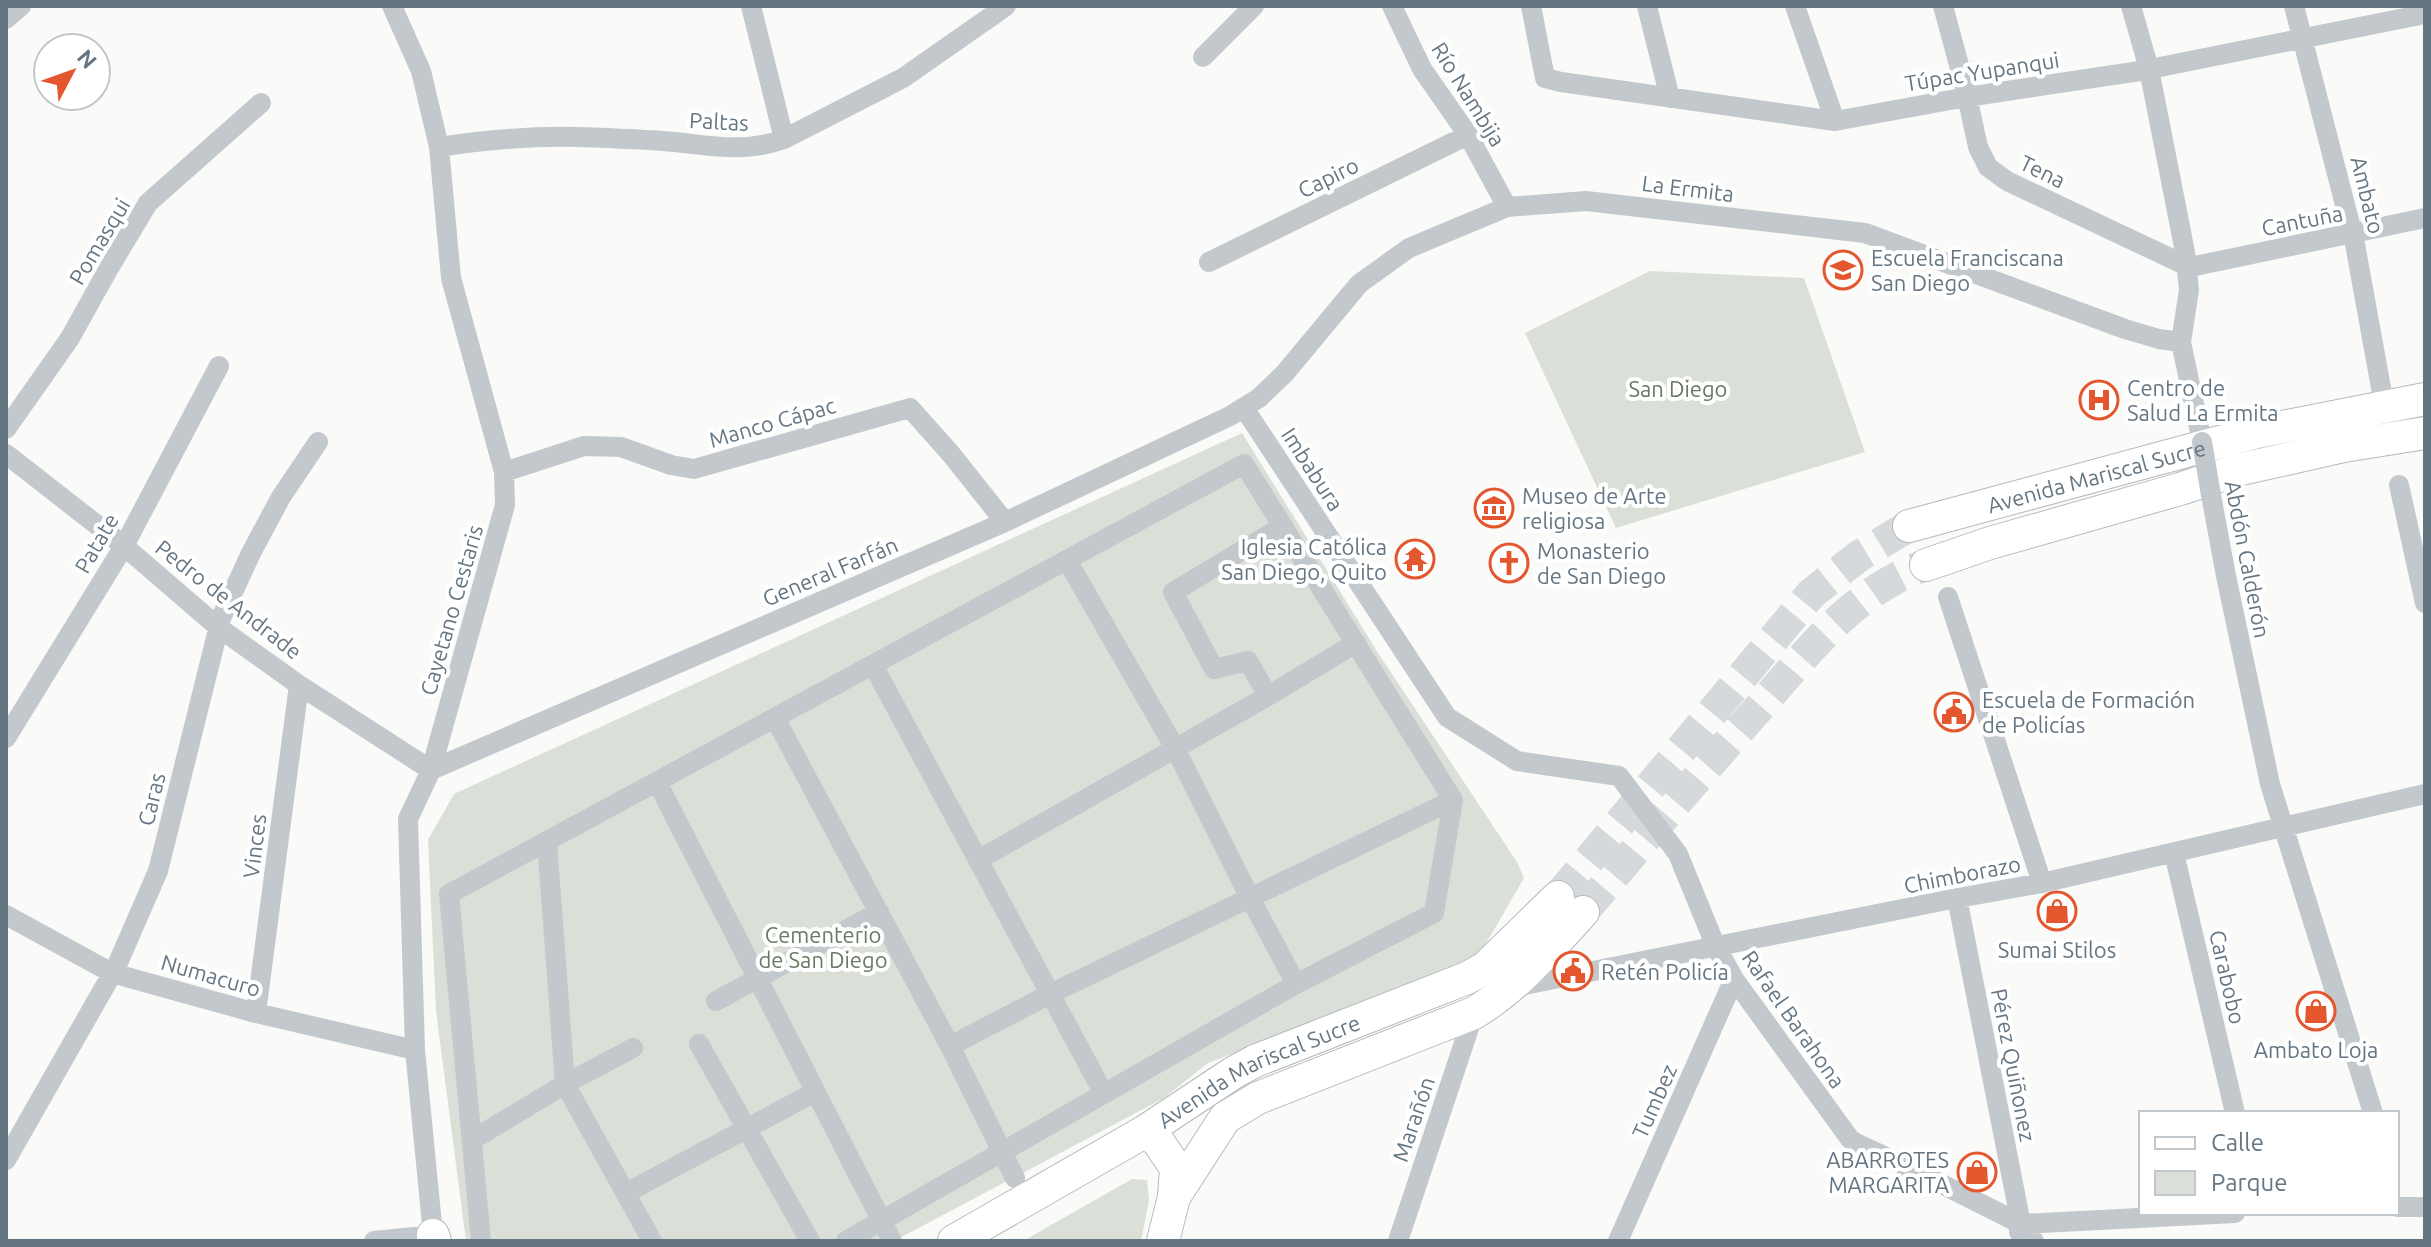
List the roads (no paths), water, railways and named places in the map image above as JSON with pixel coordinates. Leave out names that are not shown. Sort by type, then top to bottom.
[{"type":"main road","name":"Avenida Mariscal Sucre","points":[[1909,526],[2257,432],[2425,399]]},
{"type":"main road","name":"Avenida Mariscal Sucre","points":[[1926,565],[2237,470],[2344,446],[2425,433]]},
{"type":"main road","name":"Avenida Mariscal Sucre","points":[[954,1241],[1144,1132],[1255,1061],[1447,988],[1485,968],[1571,904],[1547,951],[1491,1003],[1474,1013],[1258,1098],[1225,1118],[1174,1197]]},
{"type":"main road","points":[[1144,1132],[1157,1140],[1176,1168],[1174,1197],[1163,1241]]},
{"type":"street","points":[[6,19],[21,6]]},
{"type":"street","name":"Cayetano Cestaris","points":[[392,6],[421,71],[439,147],[451,278],[504,472],[505,505],[500,528],[431,770],[408,819],[415,1050],[434,1238]]},
{"type":"street","points":[[751,6],[784,139]]},
{"type":"street","name":"Paltas","points":[[439,147],[516,138],[575,137],[672,142],[731,149],[765,147],[903,78],[1006,6]]},
{"type":"street","points":[[1203,57],[1254,6]]},
{"type":"street","name":"Río Nambija","points":[[1392,6],[1422,69],[1468,135],[1507,207]]},
{"type":"street","name":"Túpac Yupanqui","points":[[1531,6],[1545,78],[1835,121],[2149,69],[2425,14]]},
{"type":"street","points":[[1647,6],[1670,98]]},
{"type":"street","points":[[1795,6],[1835,121]]},
{"type":"street","name":"Tena","points":[[1943,6],[1978,147],[1988,167],[2007,181],[2187,266]]},
{"type":"street","name":"Abdón Calderón","points":[[2131,6],[2149,69],[2187,266],[2189,290],[2181,342],[2270,784],[2372,1111]]},
{"type":"street","name":"Ambato","points":[[2294,6],[2353,235],[2383,399]]},
{"type":"street","name":"Pomasqui","points":[[6,429],[70,338],[148,203],[261,103]]},
{"type":"street","name":"Capiro","points":[[1209,262],[1468,135]]},
{"type":"street","name":"La Ermita","points":[[1244,408],[1285,373],[1359,284],[1409,248],[1507,207],[1586,201],[1865,233],[2125,329],[2181,342]]},
{"type":"street","name":"Cantuña","points":[[2187,266],[2353,235],[2425,218]]},
{"type":"street","name":"Patate","points":[[6,738],[124,546],[219,366]]},
{"type":"street","name":"Manco Cápac","points":[[504,472],[584,446],[621,447],[671,465],[694,469],[910,408],[1005,522]]},
{"type":"street","name":"General Farfán","points":[[431,770],[1005,522],[1244,408]]},
{"type":"street","name":"Imbabura","points":[[1244,408],[1447,717]]},
{"type":"street","name":"Caras","points":[[6,1160],[112,973],[158,871],[218,627],[251,553],[281,497],[318,442]]},
{"type":"street","name":"Pedro de Andrade","points":[[6,454],[124,546],[218,627],[299,685],[431,770]]},
{"type":"street","points":[[481,1241],[449,894],[1244,464],[1453,800],[1434,913],[1296,984],[846,1241]]},
{"type":"street","points":[[2399,485],[2425,603]]},
{"type":"street","points":[[1268,696],[1248,661],[1214,669],[1173,592],[1283,526]]},
{"type":"street","points":[[1067,560],[1175,748],[1296,984]]},
{"type":"street","points":[[1948,597],[2042,883]]},
{"type":"street","points":[[978,860],[1356,643]]},
{"type":"street","points":[[873,665],[1103,1092]]},
{"type":"street","name":"Vinces","points":[[256,1013],[299,685]]},
{"type":"street","name":"Rafael Barahona","points":[[1447,717],[1517,761],[1619,776],[1678,854],[1716,947],[1734,979],[1846,1134],[1856,1143],[1919,1172],[2034,1241]]},
{"type":"street","points":[[775,718],[950,1046],[1015,1178]]},
{"type":"street","points":[[657,782],[892,1241]]},
{"type":"street","name":"Chimborazo","points":[[1506,989],[2042,883],[2425,794]]},
{"type":"street","points":[[950,1046],[1050,994],[1453,800]]},
{"type":"street","points":[[547,842],[565,1084],[652,1241]]},
{"type":"street","name":"Carabobo","points":[[2174,853],[2235,1111]]},
{"type":"street","name":"Pérez Quiñonez","points":[[1957,898],[2019,1232]]},
{"type":"street","points":[[716,1001],[879,912]]},
{"type":"street","name":"Numacuro","points":[[6,915],[112,973],[256,1013],[415,1050]]},
{"type":"street","name":"Tumbez","points":[[1618,1241],[1734,979]]},
{"type":"street","name":"Marañón","points":[[1398,1241],[1474,1013]]},
{"type":"street","points":[[699,1044],[810,1241]]},
{"type":"street","points":[[472,1140],[565,1084],[633,1048]]},
{"type":"street","points":[[626,1193],[815,1092]]},
{"type":"street","points":[[2399,1201],[2425,1207]]},
{"type":"street","points":[[2019,1232],[2212,1215]]},
{"type":"street","points":[[374,1241],[434,1238]]},
{"type":"tunnel","points":[[1558,897],[1811,594],[1859,556],[1909,526]]},
{"type":"tunnel","points":[[1583,912],[1808,651],[1850,610],[1874,592],[1926,565]]},
{"type":"place","name":"Escuela Franciscana San Diego","points":[[1843,270]]},
{"type":"place","name":"Centro de Salud La Ermita","points":[[2099,400]]},
{"type":"place","name":"Museo de Arte religiosa","points":[[1494,508]]},
{"type":"place","name":"Iglesia Católica San Diego, Quito","points":[[1415,559]]},
{"type":"place","name":"Monasterio de San Diego","points":[[1509,563]]},
{"type":"place","name":"Escuela de Formación de Policías","points":[[1954,712]]},
{"type":"place","name":"Sumai Stilos","points":[[2057,911]]},
{"type":"place","name":"Retén Policía","points":[[1573,971]]},
{"type":"place","name":"Ambato Loja","points":[[2316,1011]]},
{"type":"place","name":"ABARROTES MARGARITA","points":[[1977,1172]]},
{"type":"park label","name":"San Diego","points":[[1678,388]]},
{"type":"park label","name":"Cementerio de San Diego","points":[[823,946]]}]
